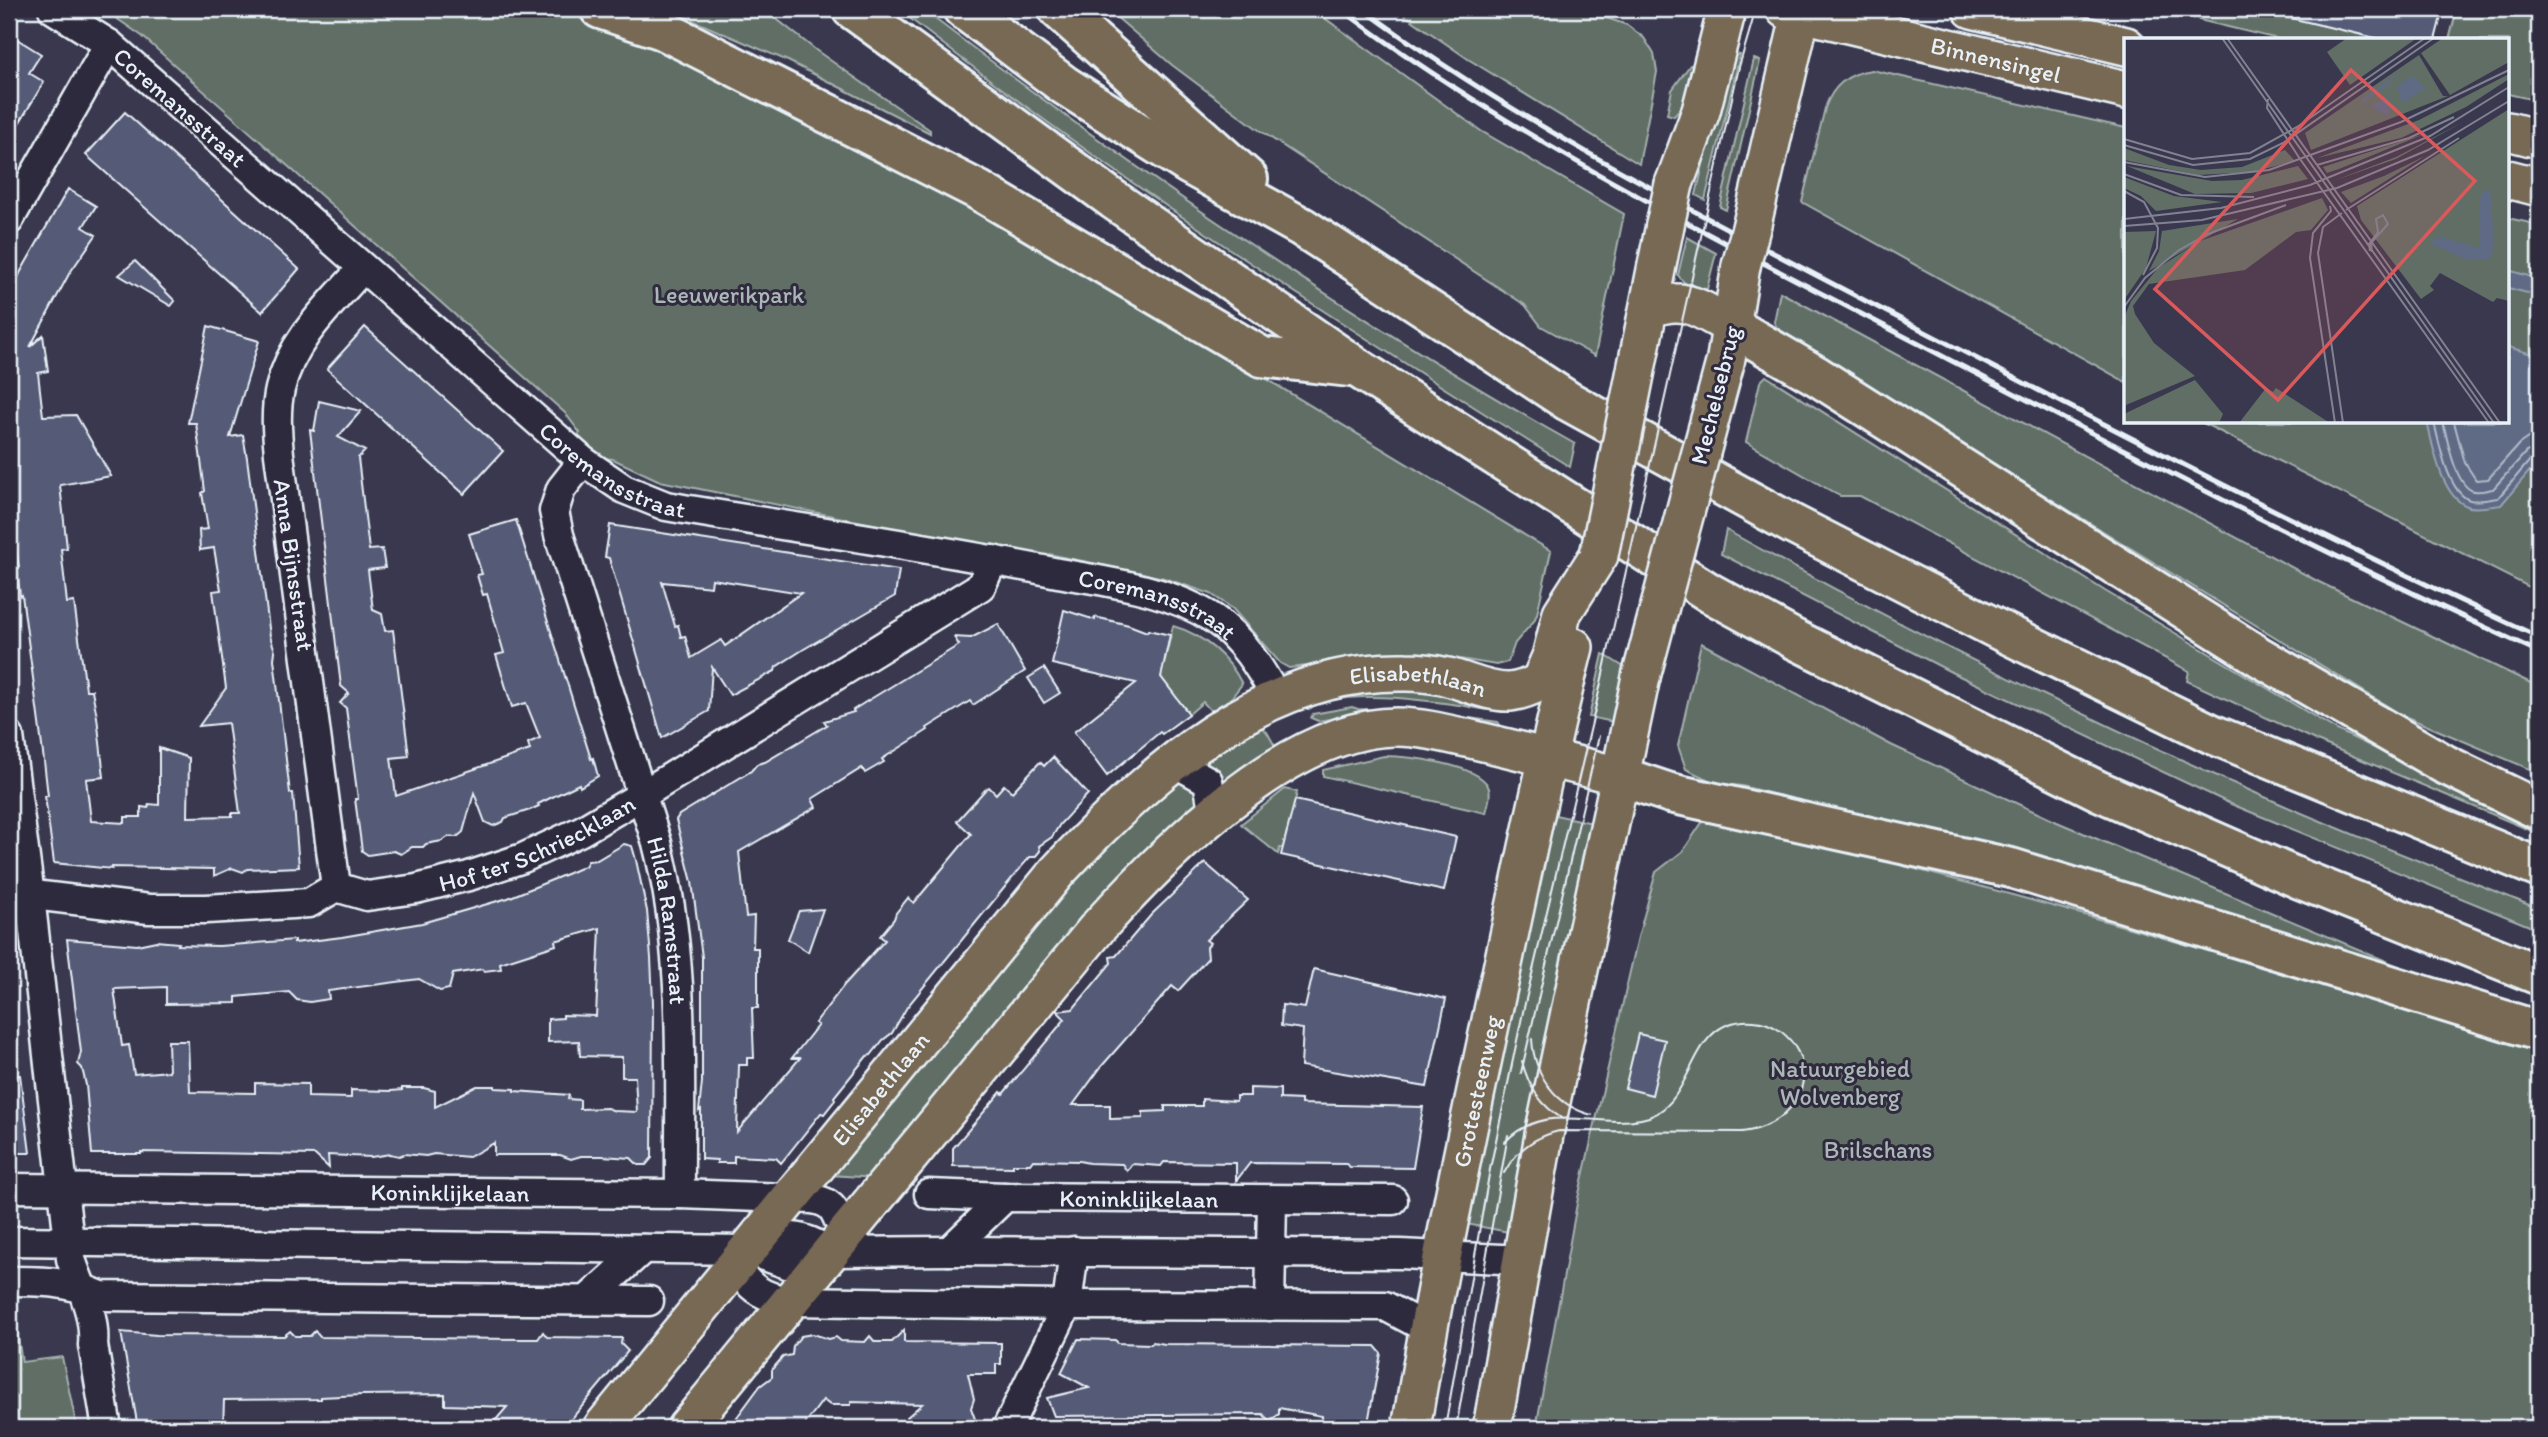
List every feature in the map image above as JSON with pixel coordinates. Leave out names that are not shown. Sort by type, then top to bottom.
[{"type":"highway","points":[[600,9],[663,30],[978,190],[1262,356],[1356,368]]},
{"type":"highway","points":[[852,9],[1114,200],[1356,368],[1710,593],[1794,639],[2112,797],[2311,884],[2539,975]]},
{"type":"highway","points":[[963,9],[1064,85],[1188,164],[1302,227],[1568,401],[1792,524],[2001,631],[2212,734],[2539,868]]},
{"type":"highway","points":[[1058,9],[1302,227]]},
{"type":"highway","points":[[1729,345],[1816,376],[2291,677],[2444,764],[2539,810]]},
{"type":"highway","points":[[1619,776],[1670,793],[2011,868],[2539,1031]]},
{"type":"main road","points":[[1648,314],[1674,184],[1701,111],[1727,9]]},
{"type":"main road","name":"Binnensingel","points":[[1972,9],[2124,46]]},
{"type":"main road","name":"Binnensingel","points":[[1796,10],[2124,90]]},
{"type":"main road","name":"Mechelsebrug","points":[[1619,776],[1641,677],[1729,345],[1741,266],[1796,10]]},
{"type":"main road","points":[[2510,132],[2539,139]]},
{"type":"main road","points":[[2510,180],[2539,187]]},
{"type":"main road","points":[[1648,314],[1666,302],[1687,302],[1729,345]]},
{"type":"main road","name":"Elisabethlaan","points":[[602,1428],[735,1255],[791,1198],[1057,872],[1099,828],[1174,762],[1242,715],[1276,698],[1331,679],[1391,671],[1430,674],[1509,692],[1524,690],[1540,682],[1551,657],[1567,633],[1562,613],[1599,555],[1648,314]]},
{"type":"main road","points":[[1546,757],[1567,633]]},
{"type":"main road","name":"Elisabethlaan","points":[[686,1428],[789,1301],[846,1246],[1099,926],[1174,848],[1214,815],[1307,749],[1346,734],[1398,727],[1424,730],[1546,757],[1619,776]]},
{"type":"main road","name":"Grotesteenweg","points":[[1412,1428],[1441,1255],[1546,757]]},
{"type":"main road","points":[[1492,1428],[1544,1135],[1619,776]]},
{"type":"street","name":"Coremansstraat","points":[[53,9],[110,44],[583,461],[624,489],[666,506],[993,560],[1127,586],[1188,605],[1215,620],[1237,639],[1253,659],[1276,698]]},
{"type":"street","points":[[9,220],[110,44]]},
{"type":"street","name":"Anna Bijnsstraat","points":[[336,887],[276,420],[280,388],[293,356],[311,327],[363,268]]},
{"type":"street","name":"Hilda Ramstraat","points":[[583,461],[561,489],[554,511],[559,535],[667,881],[678,961],[680,1194]]},
{"type":"street","name":"Hof ter Schriecklaan","points":[[336,887],[367,896],[415,889],[469,876],[523,858],[581,831],[981,586],[993,560]]},
{"type":"street","points":[[9,736],[19,894],[71,1259],[91,1310],[93,1345],[107,1428]]},
{"type":"street","points":[[1174,762],[1208,781],[1214,815]]},
{"type":"street","points":[[19,894],[149,909],[206,909],[309,903],[336,887]]},
{"type":"street","name":"Koninklijkelaan","points":[[9,1188],[680,1194],[791,1198],[826,1202],[840,1219],[846,1246]]},
{"type":"street","name":"Koninklijkelaan","points":[[929,1194],[1272,1200],[1393,1199]]},
{"type":"street","points":[[949,1251],[1005,1197]]},
{"type":"street","points":[[1270,1306],[1272,1200]]},
{"type":"street","points":[[9,1241],[643,1249],[735,1255],[788,1264],[846,1246],[949,1251],[1441,1255],[1522,1260]]},
{"type":"street","points":[[587,1300],[643,1249]]},
{"type":"street","points":[[1007,1428],[1067,1305],[1074,1251]]},
{"type":"street","points":[[735,1255],[750,1285],[762,1294],[789,1301],[1385,1306],[1428,1329]]},
{"type":"street","points":[[9,1281],[56,1281],[80,1286],[101,1296],[649,1301]]},
{"type":"green space","name":"Leeuwerikpark","points":[[103,9],[562,9],[662,47],[964,196],[1551,551],[1537,614],[1515,643],[1508,662],[1496,665],[1442,656],[1406,655],[1289,668],[1280,663],[1233,609],[1211,594],[1164,578],[1049,554],[1043,557],[1031,556],[660,481],[613,459],[602,458],[577,436],[580,433],[565,413],[142,36]]},
{"type":"green space","points":[[666,9],[764,9],[817,51],[930,130],[930,133],[788,61]]},
{"type":"green space","points":[[898,9],[922,9],[1080,126],[1241,238],[1406,344],[1575,444],[1570,467],[1228,248],[1061,132]]},
{"type":"green space","points":[[1107,9],[1312,9],[1481,131],[1624,214],[1595,356],[1541,326],[1525,305],[1259,130],[1172,65]]},
{"type":"green space","points":[[1396,9],[1581,9],[1627,25],[1644,38],[1654,54],[1657,72],[1639,164],[1468,59]]},
{"type":"green space","points":[[2202,9],[2254,9],[2376,38],[2274,38],[2199,20]]},
{"type":"green space","points":[[2457,9],[2539,9],[2539,101],[2510,94],[2510,38],[2450,38]]},
{"type":"green space","points":[[1729,53],[1740,55],[1705,200],[1696,195]]},
{"type":"green space","points":[[1754,59],[1760,61],[1726,210],[1720,207]]},
{"type":"green space","points":[[1690,65],[1699,66],[1691,97],[1674,116],[1667,114],[1672,90]]},
{"type":"green space","points":[[1872,70],[2124,128],[2124,381],[1802,202],[1828,100],[1842,82],[1856,74]]},
{"type":"green space","points":[[2510,218],[2539,225],[2539,592],[2205,424],[2510,424]]},
{"type":"green space","points":[[1687,237],[1716,253],[1707,289],[1690,286],[1678,275]]},
{"type":"green space","points":[[1780,292],[2319,582],[2539,687],[2539,773],[2402,715],[1779,332],[1774,322]]},
{"type":"green space","points":[[1766,376],[2105,591],[2337,730],[2539,828],[2539,834],[2317,741],[2187,681],[2189,671],[1860,496],[1840,496],[1746,442],[1760,382]]},
{"type":"green space","points":[[1726,530],[1920,634],[2184,761],[2286,807],[2539,909],[2539,930],[2231,804],[1953,673],[1721,554]]},
{"type":"green space","points":[[1173,626],[1214,648],[1230,665],[1242,684],[1231,698],[1211,711],[1203,702],[1189,714],[1161,677]]},
{"type":"green space","points":[[1701,643],[1891,745],[2057,822],[2422,976],[1801,801],[1742,786],[1715,783],[1686,769],[1678,746]]},
{"type":"green space","points":[[1603,654],[1630,671],[1614,722],[1589,717]]},
{"type":"green space","points":[[1402,684],[1502,710],[1382,697],[1340,699],[1309,709],[1304,707],[1308,699]]},
{"type":"green space","points":[[1352,707],[1411,710],[1498,722],[1501,726],[1363,713],[1318,721],[1311,718],[1313,714]]},
{"type":"green space","points":[[1261,727],[1276,748],[878,1178],[830,1175],[1066,877],[1195,760]]},
{"type":"green space","points":[[1384,756],[1440,763],[1481,778],[1488,786],[1490,796],[1486,813],[1323,776],[1323,770]]},
{"type":"green space","points":[[1285,789],[1297,792],[1289,830],[1278,854],[1241,824]]},
{"type":"green space","points":[[1555,815],[1593,823],[1509,1232],[1466,1224],[1501,1040]]},
{"type":"green space","name":"Natuurgebied Wolvenberg","points":[[1703,821],[1764,830],[1825,844],[2020,897],[2539,1052],[2539,1428],[1536,1428],[1578,1198],[1638,937],[1656,872],[1683,851]]},
{"type":"green space","points":[[9,1307],[13,1307],[22,1362],[62,1357],[77,1428],[9,1428]]},
{"type":"water","points":[[2510,271],[2539,279],[2539,296],[2510,289]]},
{"type":"water","points":[[2510,348],[2539,356],[2539,460],[2501,505],[2479,508],[2458,501],[2444,481],[2427,424],[2510,424]]},
{"type":"building","points":[[2283,9],[2443,9],[2436,38],[2376,38],[2282,16]]},
{"type":"building","points":[[9,34],[41,54],[29,73],[44,82],[9,140]]},
{"type":"building","points":[[125,112],[299,269],[262,312],[86,155]]},
{"type":"building","points":[[68,189],[96,206],[83,227],[96,235],[69,274],[30,347],[43,335],[48,371],[38,373],[43,416],[76,415],[111,476],[60,485],[67,548],[61,549],[67,603],[74,602],[86,690],[92,690],[97,717],[104,777],[86,779],[91,821],[125,823],[125,817],[141,817],[141,807],[159,805],[159,748],[189,758],[188,817],[232,816],[232,813],[240,813],[228,723],[199,726],[226,688],[213,591],[221,590],[214,548],[200,550],[199,530],[208,529],[202,493],[205,491],[196,423],[188,423],[208,326],[259,341],[230,437],[243,435],[247,458],[270,636],[275,651],[290,793],[293,793],[299,867],[247,869],[243,872],[232,868],[214,876],[214,869],[112,869],[54,863],[45,796],[48,796],[44,761],[22,595],[20,596],[19,568],[15,542],[10,538],[14,529],[9,491],[9,300],[20,273]]},
{"type":"building","points":[[135,261],[175,301],[171,306],[119,275]]},
{"type":"building","points":[[365,327],[503,451],[464,494],[327,369]]},
{"type":"building","points":[[319,401],[361,411],[338,437],[365,451],[358,458],[369,550],[382,549],[385,568],[368,570],[373,610],[382,614],[385,631],[393,630],[409,756],[391,758],[396,796],[530,750],[528,743],[540,738],[526,703],[512,707],[496,655],[504,653],[487,594],[483,595],[477,575],[482,574],[469,534],[516,520],[598,776],[580,787],[579,784],[538,804],[539,806],[505,818],[503,822],[493,826],[485,822],[474,793],[463,832],[457,837],[448,837],[423,847],[412,847],[401,854],[394,851],[368,855],[362,851],[346,708],[340,703],[349,693],[341,686],[310,430],[314,431]]},
{"type":"building","points":[[610,525],[899,570],[895,596],[804,649],[776,667],[775,671],[730,695],[712,667],[709,711],[662,738],[609,558],[605,557]],"holes":[[[712,579],[801,593],[725,646],[721,640],[691,658],[685,636],[681,637],[678,625],[675,626],[662,582],[711,587]]]},
{"type":"building","points":[[1064,610],[1095,620],[1095,617],[1147,632],[1148,630],[1170,635],[1161,677],[1189,714],[1162,734],[1160,732],[1107,776],[1074,732],[1136,683],[1052,664]]},
{"type":"building","points":[[998,624],[1025,671],[973,705],[970,701],[927,728],[928,730],[882,759],[884,762],[865,773],[862,768],[812,799],[816,807],[739,852],[746,917],[754,916],[753,948],[758,948],[758,1008],[752,1008],[754,1058],[747,1058],[747,1065],[739,1065],[737,1132],[800,1058],[792,1058],[845,984],[885,940],[880,936],[896,913],[908,898],[914,903],[971,834],[957,821],[985,790],[989,787],[996,794],[1004,785],[1012,792],[1040,762],[1044,766],[1053,757],[1088,794],[1060,824],[1052,837],[1039,846],[1040,851],[1035,857],[1030,857],[1022,866],[907,1007],[892,1033],[867,1056],[824,1114],[821,1113],[781,1163],[776,1158],[734,1156],[734,1163],[701,1159],[701,1110],[699,1111],[702,1082],[702,957],[692,882],[676,820],[679,815],[751,771],[757,764],[765,762],[827,725],[824,721],[854,712],[853,710],[959,645],[954,637],[971,638]]},
{"type":"building","points":[[1044,668],[1060,693],[1044,703],[1028,678]]},
{"type":"building","points":[[1295,800],[1456,837],[1444,891],[1281,855]]},
{"type":"building","points":[[624,844],[632,846],[647,911],[653,1002],[652,1158],[646,1165],[638,1165],[631,1158],[602,1156],[571,1159],[560,1155],[494,1155],[494,1143],[469,1157],[434,1154],[371,1157],[328,1155],[329,1168],[315,1155],[141,1152],[92,1154],[86,1085],[82,1068],[78,1064],[81,1052],[67,939],[137,945],[156,941],[179,943],[178,945],[219,946],[294,940],[294,943],[342,937],[422,923],[508,898],[585,866],[588,861],[597,860]],"holes":[[[600,928],[596,1016],[563,1015],[563,1018],[548,1019],[548,1042],[579,1041],[580,1056],[622,1057],[622,1077],[635,1077],[637,1112],[607,1108],[580,1109],[580,1100],[568,1099],[569,1095],[515,1091],[495,1086],[477,1086],[435,1107],[435,1091],[424,1088],[351,1090],[351,1098],[308,1097],[308,1084],[255,1083],[255,1093],[190,1092],[188,1041],[168,1041],[169,1071],[134,1074],[129,1045],[122,1046],[114,989],[166,987],[166,1004],[236,1003],[236,997],[289,992],[297,1000],[310,1002],[329,999],[328,991],[419,979],[440,991],[449,989],[453,974],[501,969],[500,963],[556,945],[555,941]]]},
{"type":"building","points":[[1205,863],[1248,900],[1206,940],[1210,943],[1207,947],[1208,958],[1178,991],[1172,986],[1101,1067],[1073,1105],[1110,1105],[1110,1119],[1143,1118],[1143,1112],[1165,1111],[1165,1106],[1202,1106],[1202,1099],[1236,1101],[1236,1096],[1250,1096],[1250,1088],[1280,1089],[1280,1099],[1301,1100],[1301,1104],[1423,1107],[1413,1168],[1250,1163],[1236,1181],[1236,1163],[1164,1162],[1161,1166],[1132,1164],[1127,1171],[1122,1164],[1079,1161],[1033,1160],[1030,1164],[1013,1164],[1013,1167],[953,1166],[953,1148],[1001,1092],[1003,1094],[1065,1019],[1057,1011],[1073,1009],[1111,963],[1110,957],[1116,956],[1151,915]]},
{"type":"building","points":[[823,909],[808,952],[788,939],[799,911]]},
{"type":"building","points":[[1314,969],[1446,999],[1427,1087],[1301,1066],[1303,1029],[1281,1026],[1282,1005],[1305,1008]]},
{"type":"building","points":[[1638,1034],[1665,1040],[1652,1095],[1625,1088]]},
{"type":"building","points":[[20,1075],[30,1153],[9,1153],[9,1076]]},
{"type":"building","points":[[904,1330],[904,1342],[1001,1343],[1001,1364],[996,1364],[996,1374],[968,1374],[974,1399],[971,1408],[975,1419],[971,1428],[913,1428],[913,1421],[906,1418],[922,1404],[851,1402],[851,1405],[830,1405],[823,1400],[802,1428],[729,1428],[760,1386],[772,1377],[774,1367],[783,1357],[792,1355],[793,1346],[801,1336],[813,1334],[829,1339],[836,1337],[841,1341],[865,1342],[870,1336],[875,1342],[892,1342]]},
{"type":"building","points":[[290,1331],[295,1336],[310,1336],[315,1331],[320,1337],[522,1339],[538,1339],[543,1332],[547,1337],[622,1338],[621,1344],[628,1351],[564,1428],[489,1428],[507,1407],[445,1405],[445,1394],[224,1400],[223,1428],[138,1428],[121,1332],[157,1335],[284,1336]]},
{"type":"building","points":[[1078,1339],[1151,1344],[1375,1346],[1381,1353],[1367,1428],[1322,1428],[1322,1416],[1279,1408],[1279,1414],[1270,1422],[1263,1414],[1054,1416],[1047,1398],[1089,1388],[1061,1373]]},
{"type":"tram line","points":[[1445,1428],[1490,1169],[1523,1012],[1594,714],[1739,67],[1756,9]]},
{"type":"tram line","points":[[1521,1073],[1599,736]]},
{"type":"tram line","points":[[1504,1143],[1519,1130],[1536,1122],[1570,1118],[1623,1121],[1641,1119],[1660,1111],[1684,1082],[1702,1047],[1714,1033],[1731,1023],[1754,1021],[1771,1026],[1790,1040],[1801,1061],[1801,1090],[1794,1103],[1772,1123],[1758,1129],[1742,1132],[1559,1131],[1527,1146],[1514,1158],[1504,1173]]},
{"type":"tram line","points":[[1532,1039],[1537,1065],[1549,1087],[1568,1104],[1592,1115]]},
{"type":"tram line","points":[[1522,1061],[1536,1094],[1548,1108],[1563,1119]]},
{"type":"tram line","points":[[1456,1428],[1508,1135]]},
{"type":"railway","points":[[1341,9],[1472,99],[1678,218],[2213,495],[2539,652]]},
{"type":"railway","points":[[1363,9],[1488,93],[1684,206],[2210,478],[2539,637]]},
{"type":"park label","name":"Brilschans","points":[[1878,1149]]}]
